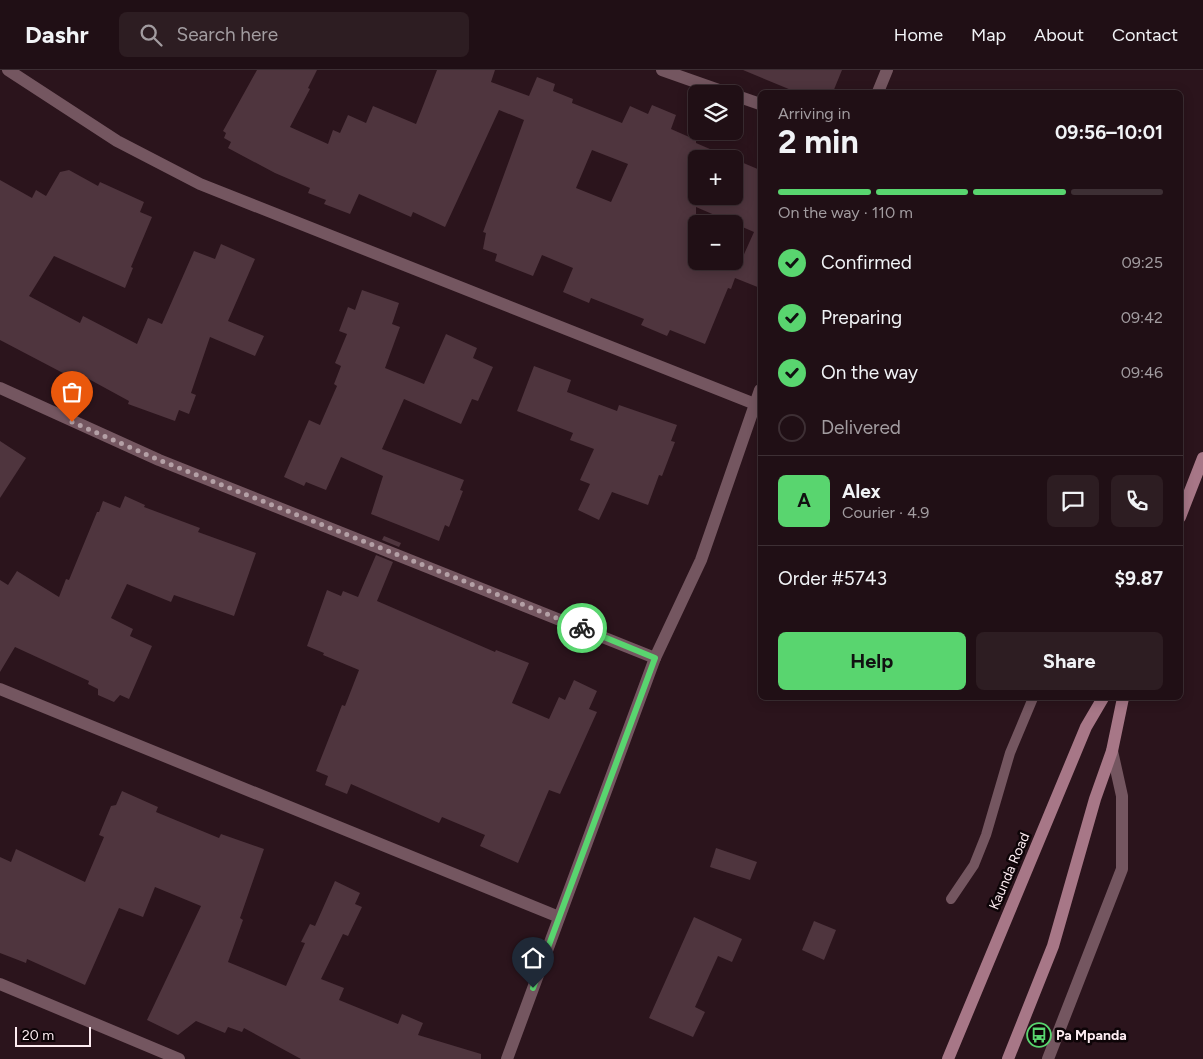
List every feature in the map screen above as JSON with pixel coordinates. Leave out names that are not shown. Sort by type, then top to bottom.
[{"type":"main road","points":[[1183,509],[1203,458]]},
{"type":"main road","name":"Kaunda Road","points":[[948,1059],[1086,727],[1102,700]]},
{"type":"main road","points":[[1008,1059],[1052,946],[1095,799],[1112,751],[1123,700]]},
{"type":"street","points":[[8,70],[117,140],[200,184],[757,405],[701,560],[655,658],[507,1059]]},
{"type":"street","points":[[662,70],[704,85]]},
{"type":"street","points":[[879,90],[888,70]]},
{"type":"street","points":[[743,98],[758,103]]},
{"type":"street","points":[[0,388],[159,460],[655,658]]},
{"type":"street","points":[[0,689],[559,917]]},
{"type":"street","points":[[1048,1059],[1122,870],[1122,796],[1112,751]]},
{"type":"street","points":[[0,984],[179,1059]]},
{"type":"lane","points":[[951,899],[974,865],[983,843],[1010,753],[1031,700]]},
{"type":"building","points":[[257,70],[317,70],[308,88],[310,89],[290,127],[328,144],[333,130],[340,133],[348,115],[366,123],[373,106],[416,124],[437,70],[495,70],[491,82],[529,96],[537,77],[555,84],[553,91],[573,99],[572,103],[622,123],[630,106],[648,114],[652,105],[676,115],[671,129],[688,136],[688,140],[696,140],[696,143],[712,150],[688,150],[688,205],[743,205],[743,163],[758,169],[758,287],[735,278],[731,289],[728,288],[705,344],[670,330],[667,336],[641,325],[644,319],[591,298],[589,303],[563,292],[573,268],[542,255],[533,276],[495,261],[497,254],[483,249],[486,233],[483,232],[524,120],[499,110],[445,227],[413,212],[411,217],[359,194],[350,214],[324,204],[326,200],[308,193],[310,188],[275,173],[228,148],[231,142],[224,138],[226,133],[223,131]],"holes":[[[592,150],[628,164],[611,202],[576,188]]]},
{"type":"building","points":[[743,70],[842,70],[834,90],[791,90]]},
{"type":"building","points":[[69,170],[98,186],[100,182],[144,202],[140,212],[152,217],[131,267],[133,268],[125,288],[54,256],[29,296],[80,323],[83,316],[137,344],[148,318],[162,324],[194,251],[215,259],[221,244],[255,259],[228,321],[264,336],[255,356],[210,337],[191,393],[196,395],[189,414],[179,410],[175,421],[128,404],[129,401],[85,377],[82,383],[0,340],[0,180],[32,198],[36,190],[46,196],[60,172]]},
{"type":"building","points":[[362,290],[399,303],[392,324],[400,327],[385,368],[424,384],[446,334],[477,348],[473,358],[493,367],[478,401],[472,399],[461,424],[404,399],[382,449],[464,480],[460,490],[463,491],[449,527],[445,525],[439,541],[371,514],[383,476],[341,457],[326,490],[306,482],[304,486],[284,477],[309,420],[320,425],[337,386],[334,384],[341,366],[335,363],[347,334],[339,331],[348,307],[355,310]]},
{"type":"building","points":[[534,366],[571,380],[567,392],[617,411],[619,405],[677,425],[671,441],[675,442],[662,476],[659,475],[648,505],[612,492],[599,520],[578,510],[590,484],[580,480],[594,449],[570,440],[573,433],[517,411]]},
{"type":"building","points":[[0,441],[26,458],[0,498]]},
{"type":"building","points":[[125,496],[145,505],[144,507],[200,528],[198,532],[256,553],[234,616],[174,595],[171,602],[127,584],[111,618],[133,629],[130,636],[152,646],[129,699],[120,695],[114,702],[98,695],[98,689],[88,684],[89,681],[15,647],[0,672],[0,580],[8,585],[17,571],[59,597],[66,579],[69,580],[103,501],[120,508]]},
{"type":"building","points":[[384,536],[401,543],[399,547],[382,540]]},
{"type":"building","points":[[376,555],[393,562],[377,601],[495,652],[496,650],[529,663],[512,703],[549,719],[559,697],[565,700],[574,680],[597,691],[589,709],[597,712],[560,794],[549,790],[518,863],[480,846],[485,835],[442,817],[439,823],[351,784],[347,794],[325,785],[328,776],[316,771],[342,705],[345,706],[359,670],[307,646],[327,590],[341,596],[343,591],[358,597]]},
{"type":"building","points":[[122,791],[158,807],[156,812],[219,838],[221,834],[264,849],[240,918],[243,920],[228,962],[286,986],[305,943],[301,942],[310,924],[315,926],[335,881],[360,893],[355,904],[362,907],[348,936],[343,934],[321,979],[344,988],[339,1000],[398,1024],[402,1014],[423,1023],[418,1035],[481,1054],[481,1059],[301,1059],[244,1028],[242,1032],[228,1027],[225,1033],[196,1021],[178,1035],[147,1020],[201,906],[155,887],[143,917],[119,908],[85,985],[27,959],[26,963],[0,953],[0,857],[11,862],[16,849],[85,882],[104,837],[99,835],[111,806],[116,805]]},
{"type":"building","points":[[716,848],[757,862],[750,880],[710,867]]},
{"type":"building","points":[[694,917],[742,939],[732,962],[718,956],[695,1007],[705,1012],[693,1037],[649,1018]]},
{"type":"building","points":[[814,921],[836,930],[824,960],[802,950]]},
{"type":"way so far","points":[[72,422],[159,460],[582,628]]},
{"type":"place","name":"Pa Mpanda","points":[[1039,1035]]},
{"type":"route","points":[[533,988],[655,658],[582,628]]}]
